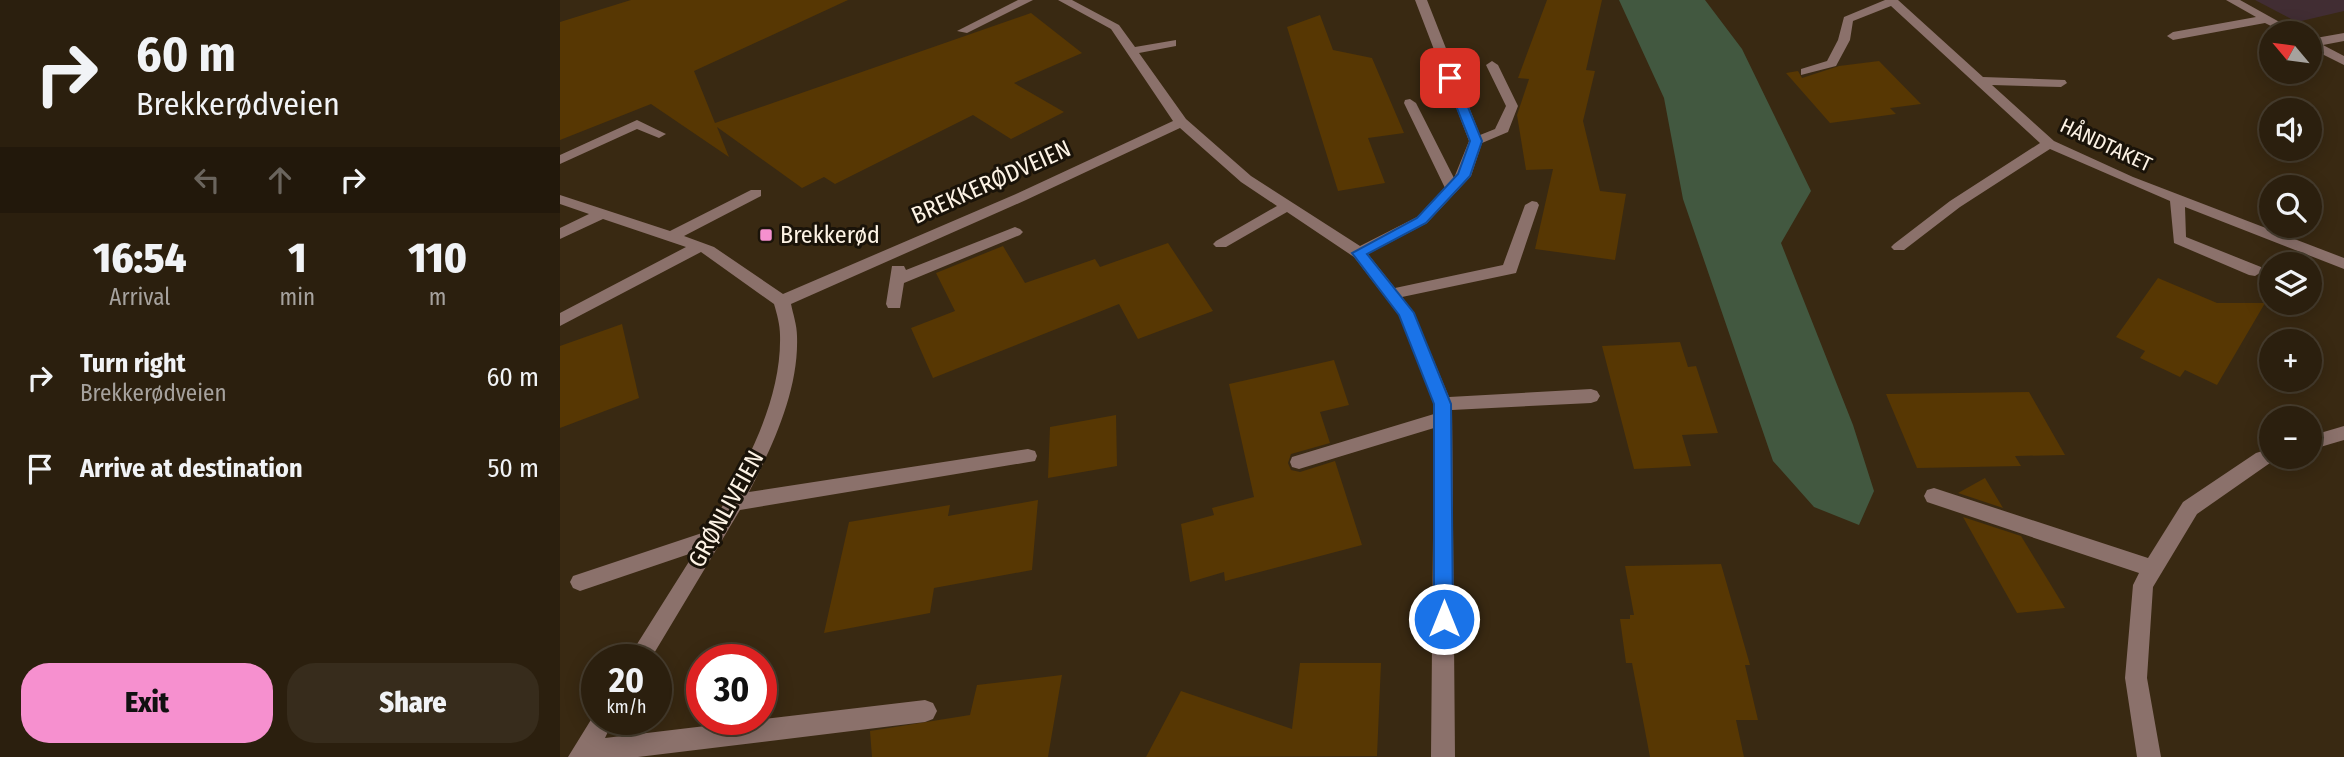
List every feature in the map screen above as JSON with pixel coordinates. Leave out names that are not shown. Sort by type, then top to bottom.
[{"type":"street","points":[[963,31],[1027,0]]},
{"type":"street","points":[[1065,0],[1096,11],[1115,27],[1181,122],[1246,179],[1359,253],[1406,313],[1443,411],[1443,757]]},
{"type":"street","points":[[1359,253],[1422,220],[1464,176],[1476,141],[1421,0]]},
{"type":"street","points":[[2232,0],[2270,21]]},
{"type":"street","points":[[1805,72],[1832,63],[1844,40],[1849,19],[1891,1]]},
{"type":"street","name":"HÅNDTAKET","points":[[1891,1],[2049,144],[2177,199],[2344,264]]},
{"type":"street","points":[[2173,36],[2266,19]]},
{"type":"street","points":[[2322,41],[2344,37]]},
{"type":"street","points":[[1133,51],[1172,43]]},
{"type":"street","points":[[2322,49],[2344,61]]},
{"type":"street","points":[[1476,141],[1501,132],[1512,106],[1492,65]]},
{"type":"street","points":[[1980,81],[2061,83]]},
{"type":"street","points":[[1410,103],[1452,188]]},
{"type":"street","name":"BREKKERØDVEIEN","points":[[782,301],[1181,122]]},
{"type":"street","points":[[560,160],[637,124],[659,134]]},
{"type":"street","points":[[1899,247],[1955,204],[2049,144]]},
{"type":"street","points":[[671,237],[757,193]]},
{"type":"street","points":[[560,199],[699,247],[782,301]]},
{"type":"street","points":[[2177,199],[2179,240],[2255,271]]},
{"type":"street","points":[[1391,294],[1510,269],[1532,205]]},
{"type":"street","points":[[1221,244],[1287,206]]},
{"type":"street","points":[[560,234],[602,214]]},
{"type":"street","points":[[897,280],[1015,232]]},
{"type":"street","points":[[560,320],[699,247]]},
{"type":"street","points":[[894,304],[901,249]]},
{"type":"street","name":"GRØNLIVEIEN","points":[[648,644],[755,466],[782,390],[789,336],[782,301]]},
{"type":"street","points":[[1299,462],[1443,411],[1591,396]]},
{"type":"street","points":[[2322,439],[2344,433]]},
{"type":"street","points":[[733,503],[1028,456]]},
{"type":"street","points":[[2149,757],[2136,678],[2143,585],[2190,508],[2259,461]]},
{"type":"street","points":[[1934,496],[2153,569]]},
{"type":"street","points":[[580,582],[711,538]]},
{"type":"street","points":[[582,755],[925,711]]},
{"type":"street","points":[[582,755],[594,735]]},
{"type":"shaded area","points":[[2255,0],[2344,0],[2344,11],[2295,21]]},
{"type":"green space","points":[[1619,0],[1705,0],[1742,49],[1811,191],[1781,243],[1853,425],[1874,491],[1859,525],[1814,507],[1773,461],[1683,199],[1664,98]]},
{"type":"building","points":[[631,0],[848,0],[694,71],[715,123],[1031,13],[1082,53],[1014,83],[1064,112],[1011,139],[973,115],[835,184],[824,177],[802,188],[717,127],[729,157],[651,104],[560,140],[560,22]]},
{"type":"building","points":[[1547,0],[1602,0],[1586,70],[1595,71],[1583,121],[1600,191],[1626,194],[1615,260],[1535,249],[1553,169],[1526,170],[1517,115],[1529,79],[1518,78]]},
{"type":"building","points":[[1320,15],[1333,50],[1372,58],[1404,133],[1368,138],[1385,183],[1338,191],[1287,27]]},
{"type":"building","points":[[1879,61],[1921,104],[1890,108],[1896,114],[1830,123],[1786,73],[1798,71],[1802,78],[1839,66]]},
{"type":"building","points":[[1168,243],[1213,311],[1138,339],[1119,304],[933,378],[911,328],[955,311],[936,273],[1003,246],[1025,283],[1095,259],[1100,267]]},
{"type":"building","points":[[2158,278],[2217,303],[2259,303],[2259,313],[2217,385],[2185,370],[2180,377],[2140,358],[2145,351],[2116,337]]},
{"type":"building","points":[[622,324],[639,398],[560,428],[560,346]]},
{"type":"building","points":[[1680,342],[1688,367],[1696,366],[1718,433],[1682,435],[1691,466],[1634,469],[1602,346]]},
{"type":"building","points":[[1334,360],[1349,405],[1320,412],[1330,443],[1291,454],[1288,463],[1291,470],[1300,472],[1335,461],[1362,545],[1225,581],[1224,572],[1190,582],[1181,524],[1214,515],[1212,508],[1254,497],[1229,384]]},
{"type":"building","points":[[2029,392],[2065,455],[2015,456],[2021,466],[1917,468],[1886,394]]},
{"type":"building","points":[[1116,415],[1117,466],[1048,478],[1050,427]]},
{"type":"building","points":[[1985,478],[2003,508],[1958,493]]},
{"type":"building","points":[[1038,500],[1032,570],[934,588],[930,613],[824,633],[849,522],[950,505],[948,516]]},
{"type":"building","points":[[1963,517],[2021,536],[2065,608],[2017,613]]},
{"type":"building","points":[[1721,564],[1750,665],[1745,665],[1758,720],[1736,720],[1744,757],[1650,757],[1632,663],[1626,663],[1620,619],[1630,619],[1630,615],[1634,615],[1625,566]]},
{"type":"building","points":[[1300,663],[1381,663],[1377,756],[1146,757],[1181,691],[1292,729]]},
{"type":"building","points":[[1062,675],[1048,757],[872,757],[870,731],[970,715],[977,685]]},
{"type":"place","name":"Brekkerød","points":[[766,235]]},
{"type":"route","points":[[1444,619],[1443,404],[1406,313],[1359,253],[1422,220],[1464,176],[1476,141],[1450,78]]}]
